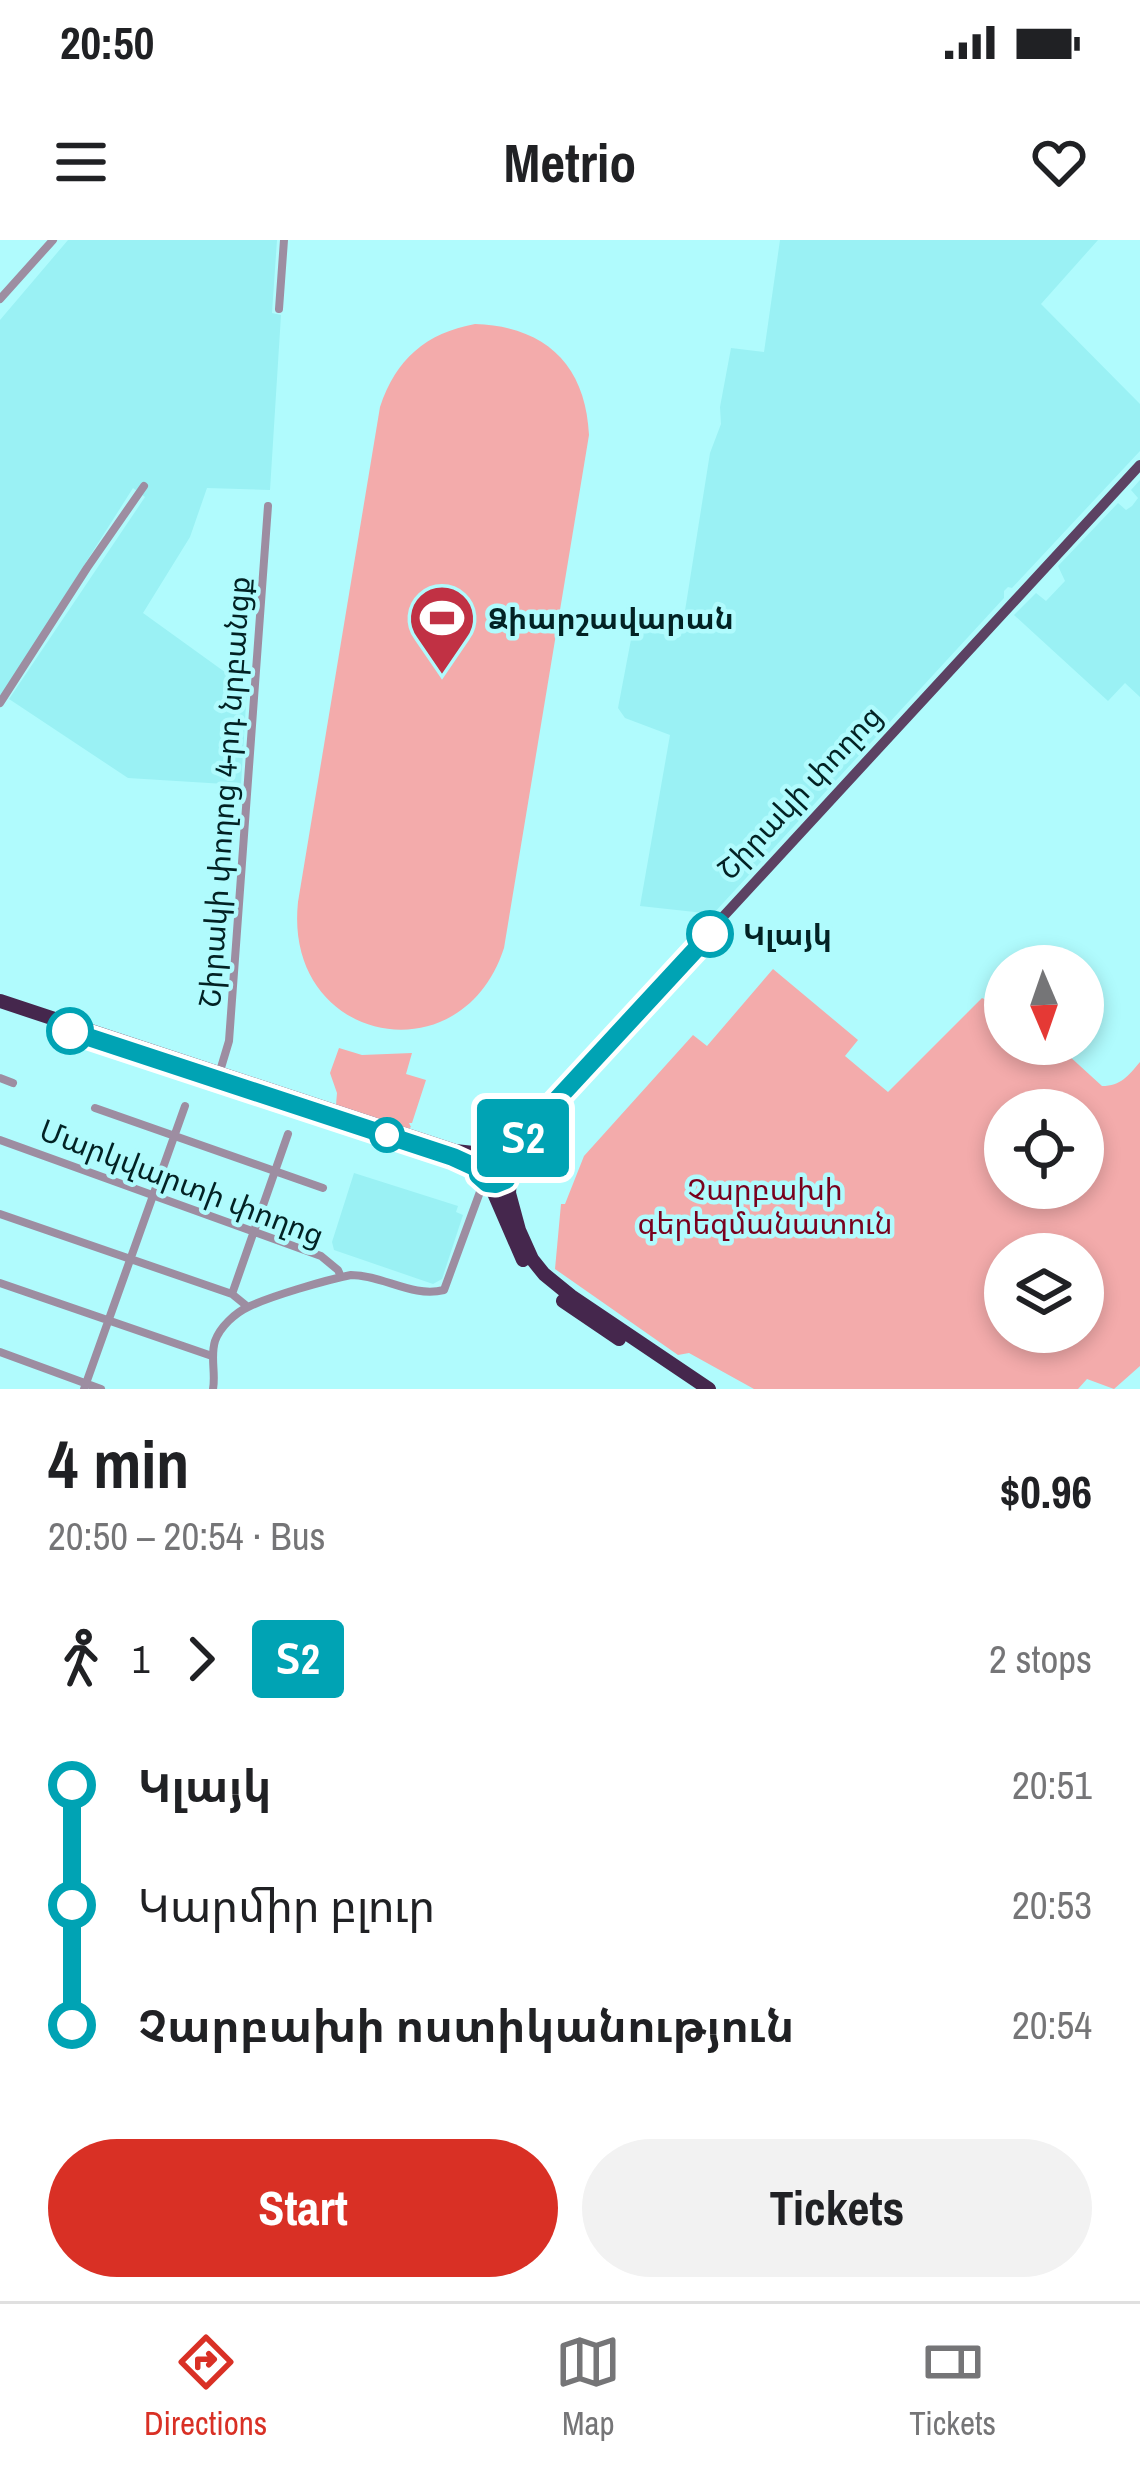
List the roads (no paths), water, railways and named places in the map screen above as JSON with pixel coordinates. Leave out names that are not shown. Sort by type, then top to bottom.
[{"type":"highway","points":[[0,1004],[485,1167],[500,1183],[510,1171]]},
{"type":"highway","points":[[485,1167],[504,1153],[519,1230],[544,1274],[709,1389]]},
{"type":"highway","points":[[485,1167],[520,1256],[538,1280],[584,1317],[693,1389]]},
{"type":"main road","name":"Շիրակի փողոց","points":[[485,1167],[1140,466]]},
{"type":"main road","name":"Շիրակի փողոց","points":[[510,1171],[526,1133],[1140,466]]},
{"type":"street","points":[[0,299],[53,240]]},
{"type":"street","points":[[279,309],[284,240]]},
{"type":"street","points":[[0,703],[144,486]]},
{"type":"street","name":"Շիրակի փողոց 4-րդ նրբանցք","points":[[219,1077],[231,1024],[268,506]]},
{"type":"street","points":[[0,1078],[13,1083]]},
{"type":"street","points":[[85,1386],[185,1106]]},
{"type":"street","points":[[94,1108],[323,1187]]},
{"type":"street","points":[[232,1294],[288,1134]]},
{"type":"street","name":"Մարկվարտի փողոց","points":[[0,1140],[321,1256],[341,1277]]},
{"type":"street","points":[[213,1389],[212,1356],[218,1333],[248,1307],[341,1277],[364,1275],[424,1293],[444,1290],[485,1167]]},
{"type":"street","points":[[0,1214],[232,1294],[248,1307]]},
{"type":"street","points":[[0,1283],[212,1356]]},
{"type":"street","points":[[0,1352],[101,1389]]},
{"type":"place","name":"Ձիարշավարան","points":[[442,677]]},
{"type":"place","name":"Կլայկ","points":[[710,934]]},
{"type":"park label","name":"Չարբախի գերեզմանատուն","points":[[765,1206]]}]
